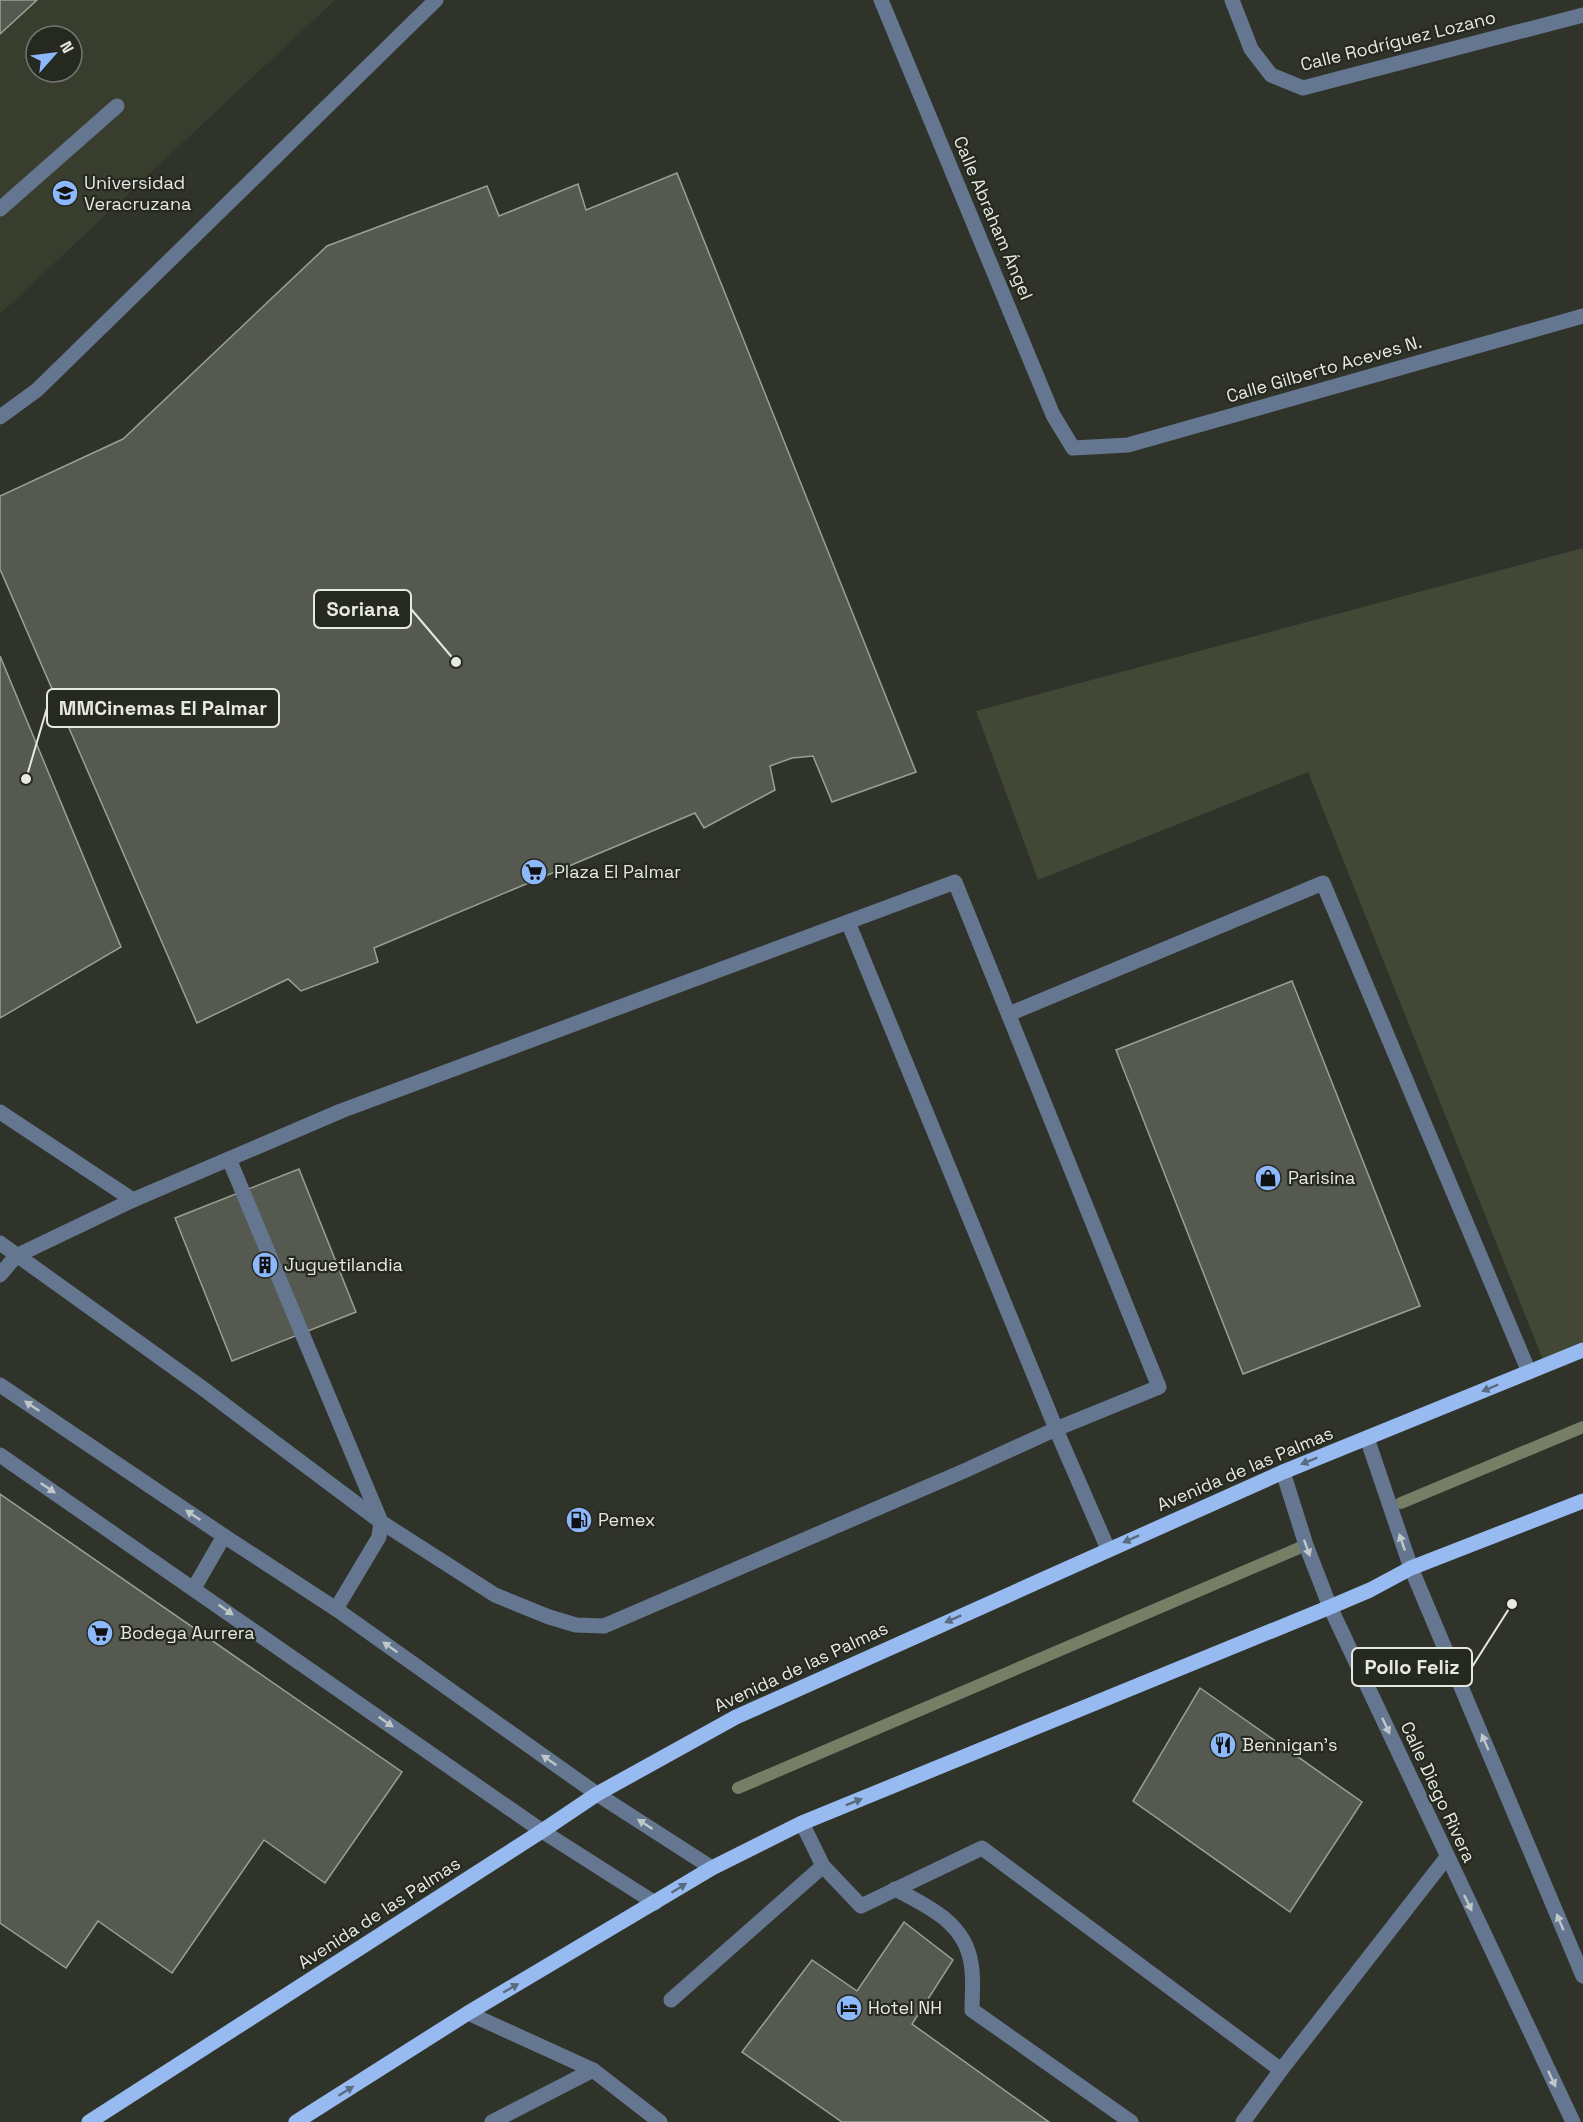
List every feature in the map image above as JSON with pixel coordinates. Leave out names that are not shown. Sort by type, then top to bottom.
[{"type":"main road","name":"Avenida de las Palmas","points":[[89,2122],[597,1794],[736,1717],[1283,1472],[1583,1350]]},
{"type":"main road","points":[[296,2122],[468,2013],[712,1868],[802,1823],[1330,1607],[1370,1590],[1411,1568],[1583,1501]]},
{"type":"street","points":[[0,417],[37,390],[436,0]]},
{"type":"street","name":"Calle Abraham Ángel","points":[[881,0],[1053,415],[1073,448]]},
{"type":"street","name":"Calle Rodríguez Lozano","points":[[1232,0],[1251,49],[1271,75],[1303,88],[1583,15]]},
{"type":"street","points":[[0,209],[117,106]]},
{"type":"street","name":"Calle Gilberto Aceves N.","points":[[1073,448],[1128,445],[1583,316]]},
{"type":"street","points":[[0,1243],[15,1256],[201,1387],[381,1522],[495,1595],[549,1617],[576,1625],[604,1626],[1056,1429],[1158,1387],[955,882],[341,1111],[133,1200],[15,1256],[0,1275]]},
{"type":"street","points":[[1009,1014],[1323,883],[1529,1372]]},
{"type":"street","points":[[848,922],[1056,1429],[1108,1549]]},
{"type":"street","points":[[0,1112],[133,1200]]},
{"type":"street","points":[[229,1159],[381,1522],[379,1537],[336,1609]]},
{"type":"street","points":[[0,1385],[336,1609],[597,1794],[712,1868]]},
{"type":"street","points":[[1367,1438],[1411,1568],[1583,1976]]},
{"type":"street","points":[[0,1455],[542,1831],[655,1903]]},
{"type":"street","name":"Calle Diego Rivera","points":[[1283,1472],[1306,1545],[1330,1607],[1573,2122]]},
{"type":"street","points":[[194,1588],[224,1536]]},
{"type":"street","points":[[802,1823],[822,1866],[861,1906],[982,1848],[1281,2070]]},
{"type":"street","points":[[1243,2122],[1447,1857]]},
{"type":"street","points":[[670,2000],[822,1866]]},
{"type":"street","points":[[895,1889],[923,1903],[951,1923],[966,1942],[971,1964],[972,2010],[1131,2122]]},
{"type":"street","points":[[468,2013],[593,2070],[660,2122]]},
{"type":"street","points":[[492,2122],[593,2070]]},
{"type":"shaded area","name":"Universidad Veracruzana","points":[[0,0],[335,0],[0,314]]},
{"type":"shaded area","points":[[1583,548],[1583,1350],[1545,1365],[1308,772],[1038,880],[976,711]]},
{"type":"building","points":[[0,0],[37,0],[0,34]]},
{"type":"building","points":[[677,173],[916,772],[832,802],[813,756],[792,758],[770,766],[775,790],[704,828],[695,813],[374,948],[378,962],[301,991],[288,979],[197,1023],[0,569],[0,496],[123,439],[327,246],[487,186],[499,216],[578,184],[586,210]]},
{"type":"building","points":[[0,656],[121,947],[0,1018]]},
{"type":"building","name":"Parisina","points":[[1292,981],[1420,1306],[1243,1374],[1116,1050]]},
{"type":"building","name":"Juguetilandia","points":[[299,1169],[356,1312],[232,1361],[175,1218]]},
{"type":"building","name":"Bodega Aurrera","points":[[0,1494],[402,1772],[325,1883],[264,1840],[172,1973],[98,1921],[66,1968],[0,1923]]},
{"type":"building","name":"Bennigan's","points":[[1200,1688],[1362,1802],[1290,1912],[1133,1801]]},
{"type":"building","name":"Hotel NH","points":[[904,1922],[953,1960],[912,2024],[1049,2122],[842,2122],[742,2052],[812,1960],[857,1991]]},
{"type":"waterway","points":[[1401,1503],[1583,1427]]},
{"type":"waterway","points":[[738,1788],[1306,1545]]},
{"type":"place","name":"Universidad Veracruzana","points":[[65,193]]},
{"type":"place","name":"Soriana","points":[[456,662]]},
{"type":"place","name":"MMCinemas El Palmar","points":[[26,779]]},
{"type":"place","name":"Plaza El Palmar","points":[[534,872]]},
{"type":"place","name":"Parisina","points":[[1268,1178]]},
{"type":"place","name":"Juguetilandia","points":[[265,1265]]},
{"type":"place","name":"Pemex","points":[[579,1520]]},
{"type":"place","name":"Pollo Feliz","points":[[1512,1604]]},
{"type":"place","name":"Bodega Aurrera","points":[[100,1633]]},
{"type":"place","name":"Bennigan's","points":[[1223,1745]]},
{"type":"place","name":"Hotel NH","points":[[849,2008]]}]
